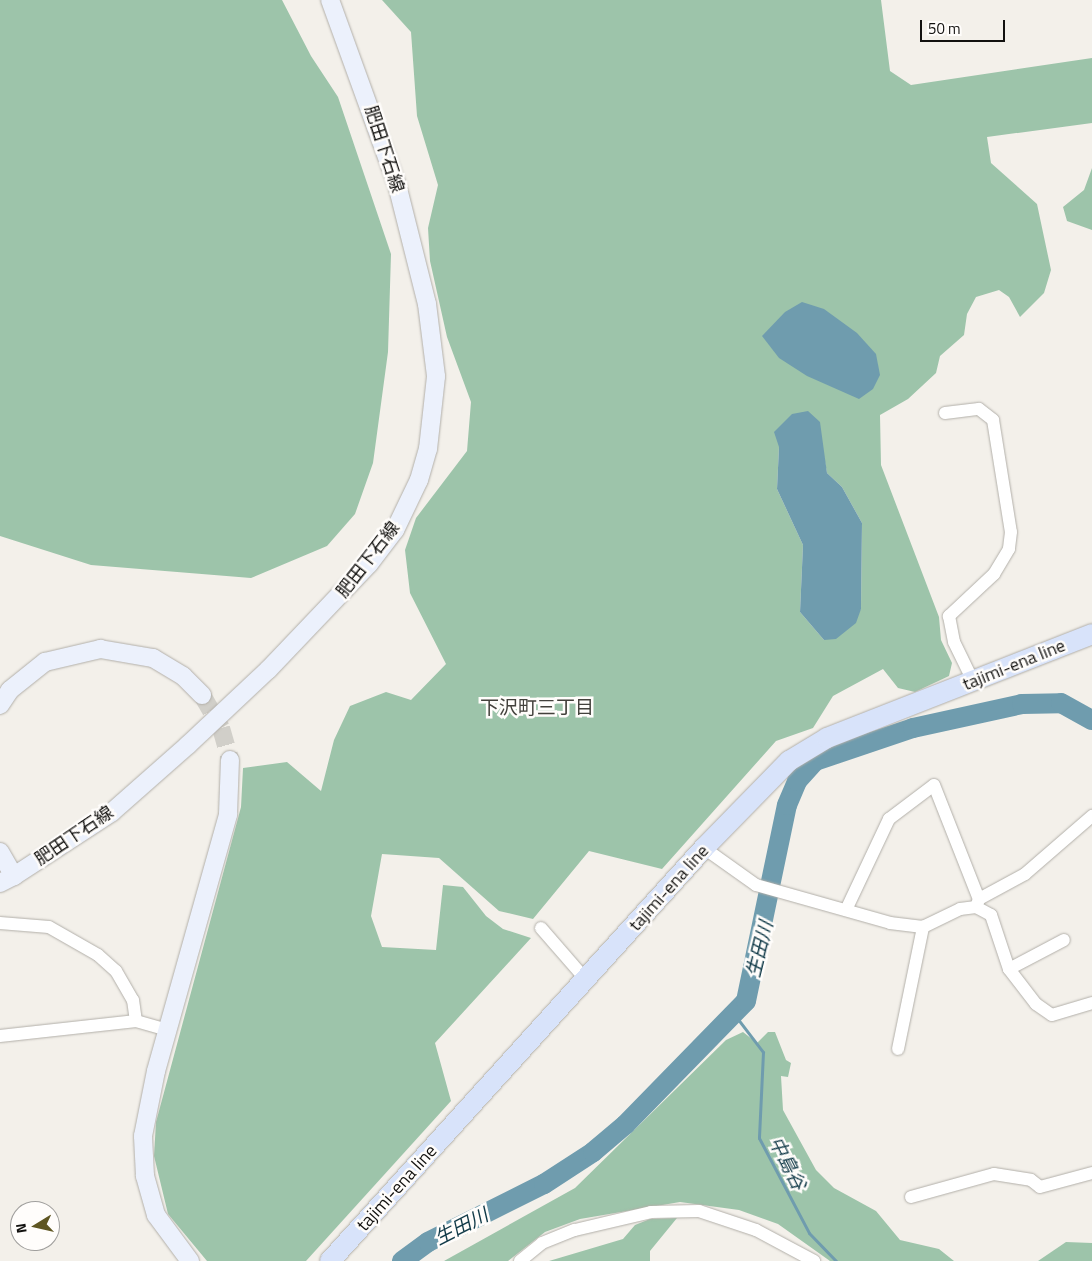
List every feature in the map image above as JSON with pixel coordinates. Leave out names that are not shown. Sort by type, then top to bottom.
[{"type":"main road","name":"肥田下石線","points":[[0,852],[7,879],[112,812],[268,670],[369,564],[394,530],[419,480],[429,441],[436,376],[426,304],[388,159],[330,0]]},
{"type":"main road","name":"tajimi-ena line","points":[[330,1261],[587,981],[704,848],[789,761],[807,749],[1092,634]]},
{"type":"main road","points":[[0,705],[10,690],[44,662],[100,649],[152,658],[183,676],[202,695]]},
{"type":"main road","points":[[190,1261],[156,1215],[143,1158],[147,1108],[228,814],[230,760]]},
{"type":"street","points":[[945,412],[979,409],[993,420],[1012,532],[1009,549],[994,574],[949,616],[954,642],[973,681]]},
{"type":"street","points":[[846,910],[889,819],[934,785],[977,903],[991,915],[1010,968],[1028,996],[1052,1015],[1092,1003]]},
{"type":"street","points":[[704,848],[756,885],[846,910],[924,927],[977,903],[1025,874],[1092,816]]},
{"type":"street","points":[[0,923],[49,927],[98,955],[116,971],[133,1000],[136,1021]]},
{"type":"street","points":[[898,1049],[924,927]]},
{"type":"street","points":[[541,928],[587,981]]},
{"type":"street","points":[[1010,968],[1064,940]]},
{"type":"street","points":[[0,1036],[136,1021],[167,1030]]},
{"type":"street","points":[[911,1197],[994,1174],[1024,1178],[1040,1188],[1092,1174]]},
{"type":"street","points":[[520,1261],[542,1243],[575,1230],[651,1212],[699,1211],[756,1230],[814,1261]]},
{"type":"green space","points":[[0,0],[282,0],[311,56],[338,97],[391,254],[388,352],[373,463],[355,514],[327,546],[251,578],[91,565],[0,536]]},
{"type":"green space","points":[[382,0],[881,0],[890,71],[911,85],[1092,58],[1092,123],[987,137],[991,163],[1037,204],[1051,270],[1044,293],[1020,317],[1009,297],[999,290],[976,297],[967,314],[964,335],[940,356],[936,373],[908,399],[880,415],[881,465],[939,617],[941,640],[952,663],[949,676],[915,692],[898,688],[883,669],[833,696],[813,728],[776,741],[662,869],[589,851],[533,919],[499,911],[439,858],[382,854],[371,916],[382,947],[436,950],[443,885],[463,887],[486,916],[503,929],[531,938],[435,1043],[451,1101],[306,1261],[207,1261],[168,1214],[154,1156],[156,1122],[241,807],[243,768],[287,762],[321,791],[334,740],[350,706],[386,692],[411,700],[446,664],[410,593],[405,550],[416,518],[467,451],[471,402],[447,337],[430,261],[428,228],[438,185],[417,116],[411,32]],"holes":[[[779,447],[823,451],[827,473],[842,487],[862,523],[861,609],[824,640],[800,612],[803,545],[777,489]]]},
{"type":"green space","points":[[1092,168],[1092,230],[1067,221],[1063,207],[1084,190]]},
{"type":"green space","points":[[743,1032],[757,1043],[768,1032],[775,1032],[786,1060],[791,1063],[788,1077],[781,1076],[783,1110],[816,1170],[834,1188],[876,1211],[900,1240],[939,1249],[954,1261],[830,1261],[778,1224],[739,1210],[680,1202],[580,1219],[545,1232],[508,1261],[444,1261],[575,1188],[726,1040]]},
{"type":"green space","points":[[677,1218],[650,1251],[650,1261],[549,1261],[623,1239],[635,1225],[650,1219]]},
{"type":"green space","points":[[1066,1242],[1092,1243],[1092,1261],[1038,1261]]},
{"type":"water","points":[[802,302],[824,309],[857,333],[876,354],[880,375],[873,389],[859,399],[807,376],[779,358],[762,336],[785,312]]},
{"type":"water","points":[[808,411],[820,422],[827,473],[842,487],[862,523],[861,609],[856,623],[836,639],[824,640],[800,612],[803,545],[777,489],[779,447],[774,432],[792,414]]},
{"type":"waterway","name":"生田川","points":[[402,1261],[428,1242],[544,1184],[593,1152],[625,1125],[746,1001],[787,805],[797,781],[815,761],[913,728],[1022,704],[1061,703],[1092,720]]},
{"type":"waterway","name":"中島谷","points":[[734,1014],[763,1052],[759,1138],[809,1233],[836,1261]]},
{"type":"tunnel","points":[[202,695],[221,728],[230,760]]},
{"type":"district","name":"下沢町三丁目","points":[[537,707]]}]
